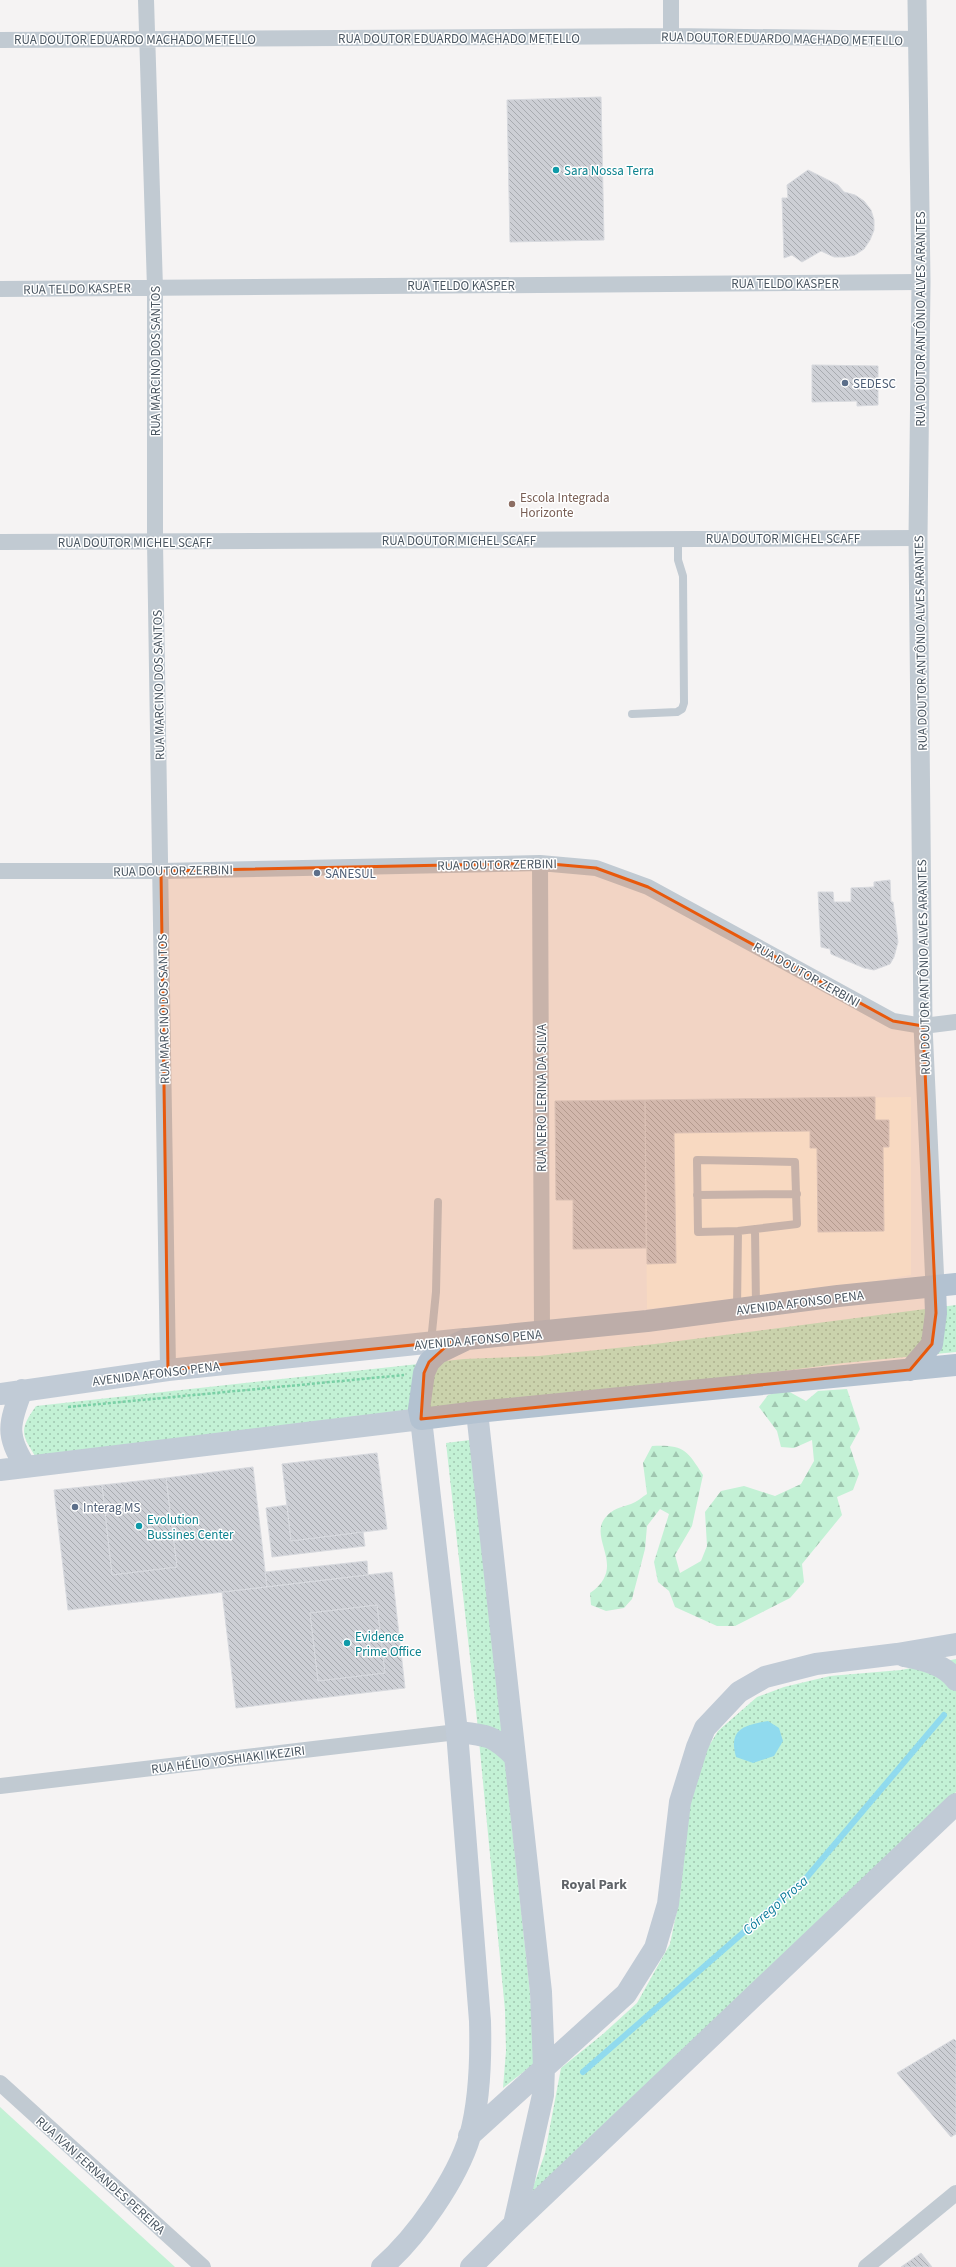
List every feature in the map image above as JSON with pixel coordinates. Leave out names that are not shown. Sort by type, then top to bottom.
[{"type":"main road","name":"AVENIDA AFONSO PENA","points":[[0,1394],[168,1370],[467,1339],[542,1333],[956,1284]]},
{"type":"main road","points":[[910,1370],[932,1344],[936,1314],[935,1286]]},
{"type":"main road","points":[[382,2267],[397,2254],[424,2221],[449,2180],[470,2136],[481,2056],[480,2021],[457,1732],[419,1408],[424,1373],[429,1362],[438,1354],[467,1339]]},
{"type":"main road","points":[[0,1470],[477,1412],[956,1365]]},
{"type":"main road","points":[[22,1390],[14,1412],[11,1436],[15,1450],[26,1466]]},
{"type":"main road","points":[[477,1412],[541,1992],[544,2067],[543,2095],[514,2224]]},
{"type":"main road","points":[[470,2136],[544,2067],[626,1994],[655,1948],[668,1904],[680,1802],[697,1747],[705,1728],[739,1692],[765,1677],[816,1664],[897,1654],[956,1644]]},
{"type":"main road","points":[[897,1654],[926,1660],[950,1673],[956,1680]]},
{"type":"main road","points":[[457,1732],[482,1734],[494,1738],[516,1757]]},
{"type":"main road","points":[[481,2264],[514,2224],[956,1804]]},
{"type":"street","name":"RUA MARCINO DOS SANTOS","points":[[146,0],[155,288],[155,542],[168,1370]]},
{"type":"street","points":[[671,0],[671,36]]},
{"type":"street","name":"RUA DOUTOR ANTÔNIO ALVES ARANTES","points":[[917,0],[921,282],[918,538],[923,1026],[935,1286]]},
{"type":"street","name":"RUA DOUTOR EDUARDO MACHADO METELLO","points":[[0,40],[671,36],[917,39]]},
{"type":"street","name":"RUA TELDO KASPER","points":[[0,289],[921,282]]},
{"type":"street","name":"RUA DOUTOR MICHEL SCAFF","points":[[0,542],[918,538]]},
{"type":"street","name":"RUA DOUTOR ZERBINI","points":[[0,870],[161,871],[540,863],[596,868],[648,887],[893,1021],[923,1026],[956,1022]]},
{"type":"street","name":"RUA NERO LERINA DA SILVA","points":[[540,863],[542,1333]]},
{"type":"street","name":"RUA HÉLIO YOSHIAKI IKEZIRI","points":[[0,1786],[457,1732]]},
{"type":"street","name":"RUA IVAN FERNANDES PEREIRA","points":[[0,2083],[203,2267]]},
{"type":"street","points":[[866,2267],[956,2193]]},
{"type":"lane","points":[[632,714],[677,712],[682,709],[684,704],[682,576],[678,560],[678,538]]},
{"type":"lane","points":[[697,1160],[795,1162],[797,1194],[797,1224],[738,1231],[698,1232],[697,1160]]},
{"type":"lane","points":[[697,1195],[797,1194]]},
{"type":"lane","points":[[431,1343],[436,1292],[438,1202]]},
{"type":"lane","points":[[746,1308],[755,1229]]},
{"type":"lane","points":[[738,1231],[746,1308]]},
{"type":"path","points":[[61,1408],[424,1373]]},
{"type":"highlighted area","points":[[540,863],[596,868],[648,887],[893,1021],[923,1026],[936,1313],[932,1344],[910,1370],[421,1419],[424,1373],[429,1362],[452,1341],[168,1370],[161,871]]},
{"type":"shaded area","points":[[911,1097],[911,1275],[837,1288],[647,1309],[645,1100]]},
{"type":"green space","points":[[956,1305],[956,1352],[844,1363],[421,1419],[37,1459],[25,1438],[24,1433],[26,1421],[36,1406],[464,1359],[539,1356],[655,1344]]},
{"type":"green space","points":[[847,1389],[860,1429],[850,1447],[859,1474],[853,1490],[837,1497],[842,1515],[802,1564],[804,1582],[790,1598],[735,1626],[717,1626],[675,1607],[669,1591],[658,1582],[654,1562],[669,1514],[660,1509],[647,1526],[645,1549],[632,1599],[624,1608],[606,1611],[591,1605],[590,1593],[601,1583],[606,1573],[607,1563],[601,1535],[601,1526],[605,1518],[611,1512],[637,1501],[647,1494],[643,1463],[652,1446],[671,1446],[683,1450],[692,1459],[703,1475],[692,1526],[675,1555],[680,1573],[701,1561],[707,1546],[705,1512],[721,1491],[744,1486],[775,1496],[801,1484],[814,1461],[812,1440],[794,1448],[781,1447],[777,1431],[759,1407],[768,1395],[786,1390],[806,1401],[818,1391]]},
{"type":"green space","points":[[470,1440],[530,1992],[535,2063],[503,2088],[506,2051],[505,2010],[477,1720],[446,1443]]},
{"type":"green space","points":[[956,1659],[956,1792],[931,1821],[531,2193],[545,2153],[561,2068],[603,2034],[637,2003],[670,1944],[680,1896],[689,1803],[701,1759],[718,1731],[757,1697],[784,1687],[830,1676],[901,1670]]},
{"type":"green space","points":[[0,2107],[175,2267],[0,2267]]},
{"type":"water","points":[[768,1721],[779,1728],[783,1741],[774,1756],[753,1763],[736,1757],[734,1740],[736,1734],[740,1730],[752,1724]]},
{"type":"building","name":"Sara Nossa Terra","points":[[601,97],[604,240],[510,242],[507,100]]},
{"type":"building","points":[[808,170],[838,185],[844,192],[855,195],[864,201],[871,210],[874,220],[874,230],[864,249],[855,255],[834,257],[821,251],[802,262],[792,255],[784,258],[782,198],[788,198],[787,185]]},
{"type":"building","name":"SEDESC","points":[[812,365],[878,366],[878,405],[857,406],[857,401],[812,402]]},
{"type":"building","points":[[890,880],[891,902],[893,902],[898,942],[894,957],[890,964],[874,970],[864,968],[831,954],[830,949],[821,947],[818,892],[833,892],[834,902],[851,902],[851,888],[874,887],[874,882]]},
{"type":"building","points":[[875,1097],[875,1120],[889,1120],[889,1147],[883,1147],[884,1231],[818,1232],[817,1148],[810,1148],[810,1131],[674,1133],[676,1263],[647,1264],[645,1100]]},
{"type":"building","points":[[645,1100],[646,1248],[573,1249],[573,1200],[556,1200],[555,1101]]},
{"type":"building","points":[[377,1453],[387,1529],[291,1541],[282,1464]]},
{"type":"building","points":[[253,1467],[267,1587],[68,1610],[54,1490],[102,1485],[112,1575],[177,1567],[166,1478]]},
{"type":"building","name":"Evolution Bussines Center","points":[[166,1478],[177,1567],[112,1575],[102,1485]]},
{"type":"building","points":[[287,1505],[291,1541],[363,1532],[365,1546],[272,1557],[266,1508]]},
{"type":"building","points":[[367,1561],[368,1575],[267,1587],[265,1572]]},
{"type":"building","points":[[392,1572],[405,1688],[236,1708],[222,1592]],"holes":[[[377,1605],[385,1673],[318,1681],[310,1613]]]},
{"type":"building","name":"Evidence Prime Office","points":[[377,1605],[385,1673],[318,1681],[310,1613]]},
{"type":"building","points":[[954,2039],[956,2041],[956,2134],[951,2137],[897,2073]]},
{"type":"building","points":[[921,2253],[932,2267],[901,2267]]},
{"type":"waterway","name":"Córrego Prosa","points":[[583,2072],[807,1877],[944,1715]]},
{"type":"place","name":"Sara Nossa Terra","points":[[556,170]]},
{"type":"place","name":"SEDESC","points":[[845,383]]},
{"type":"place","name":"Escola Integrada Horizonte","points":[[512,504]]},
{"type":"place","name":"SANESUL","points":[[317,873]]},
{"type":"place","name":"Interag MS","points":[[75,1507]]},
{"type":"place","name":"Evolution Bussines Center","points":[[139,1526]]},
{"type":"place","name":"Evidence Prime Office","points":[[347,1643]]},
{"type":"district","name":"Royal Park","points":[[594,1884]]}]
